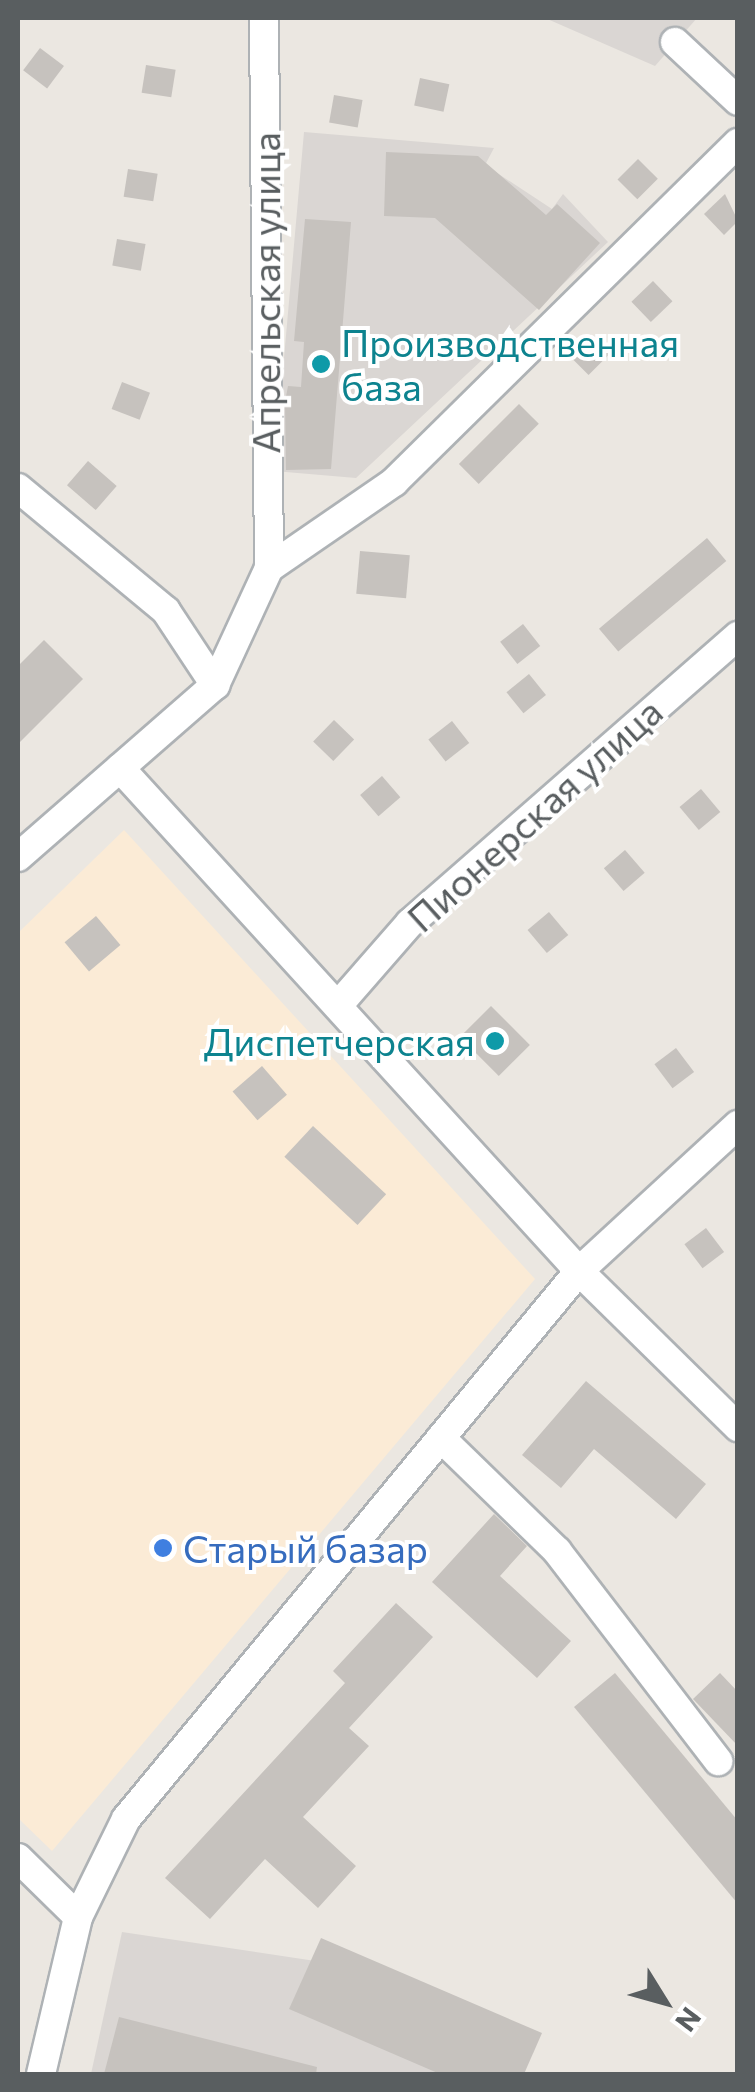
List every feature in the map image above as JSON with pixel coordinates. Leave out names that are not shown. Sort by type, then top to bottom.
[{"type":"street","name":"Апрельская улица","points":[[264,18],[269,568]]},
{"type":"street","points":[[675,42],[738,101]]},
{"type":"street","points":[[18,857],[215,685],[269,568],[394,482],[738,143]]},
{"type":"street","points":[[18,488],[166,612],[215,685]]},
{"type":"street","name":"Пионерская улица","points":[[341,1002],[410,922],[738,636]]},
{"type":"street","points":[[120,768],[341,1002],[579,1271],[738,1427]]},
{"type":"street","points":[[41,2074],[78,1917],[126,1819],[579,1271],[738,1125]]},
{"type":"street","points":[[441,1438],[557,1551],[718,1761]]},
{"type":"street","points":[[18,1858],[78,1917]]},
{"type":"shaded area","points":[[545,18],[697,18],[655,66]]},
{"type":"shaded area","points":[[304,132],[494,148],[485,165],[552,209],[563,194],[608,242],[356,478],[274,471]]},
{"type":"shaded area","name":"Старый базар","points":[[124,830],[535,1279],[52,1851],[18,1818],[18,933]]},
{"type":"shaded area","points":[[122,1932],[395,1973],[507,2074],[91,2074]]},
{"type":"building","points":[[40,48],[64,66],[47,88],[23,70]]},
{"type":"building","points":[[146,65],[176,70],[171,97],[142,93]]},
{"type":"building","points":[[420,78],[449,84],[444,112],[414,105]]},
{"type":"building","points":[[334,95],[363,100],[358,128],[329,123]]},
{"type":"building","name":"Производственная база","points":[[386,152],[478,156],[546,215],[557,204],[600,243],[539,310],[435,218],[384,216]]},
{"type":"building","points":[[638,159],[658,179],[637,199],[617,180]]},
{"type":"building","points":[[128,169],[158,174],[153,201],[124,197]]},
{"type":"building","points":[[725,194],[738,221],[724,235],[704,214]]},
{"type":"building","name":"Производственная база","points":[[305,219],[351,222],[331,469],[286,470],[285,402],[288,386],[301,387],[304,342],[294,341]]},
{"type":"building","points":[[117,239],[146,244],[141,271],[112,266]]},
{"type":"building","points":[[653,281],[672,301],[651,322],[631,302]]},
{"type":"building","points":[[590,334],[610,354],[589,375],[569,355]]},
{"type":"building","points":[[122,382],[150,393],[140,420],[112,409]]},
{"type":"building","points":[[519,404],[539,424],[479,484],[459,464]]},
{"type":"building","points":[[88,461],[117,486],[96,510],[67,485]]},
{"type":"building","points":[[707,538],[726,561],[618,652],[599,629]]},
{"type":"building","points":[[360,551],[410,555],[406,598],[356,594]]},
{"type":"building","points":[[523,624],[540,646],[517,664],[500,642]]},
{"type":"building","points":[[44,640],[83,679],[18,744],[18,666]]},
{"type":"building","points":[[529,674],[546,695],[523,713],[506,692]]},
{"type":"building","points":[[334,720],[354,739],[333,761],[313,742]]},
{"type":"building","points":[[452,721],[469,743],[446,762],[428,739]]},
{"type":"building","points":[[382,776],[400,797],[378,816],[360,795]]},
{"type":"building","points":[[701,789],[720,812],[699,830],[680,807]]},
{"type":"building","points":[[625,850],[645,873],[624,891],[604,868]]},
{"type":"building","points":[[549,912],[568,935],[547,953],[528,930]]},
{"type":"building","points":[[96,916],[120,945],[89,971],[65,942]]},
{"type":"building","name":"Диспетчерская","points":[[491,1006],[530,1045],[499,1076],[460,1037]]},
{"type":"building","points":[[676,1048],[694,1072],[672,1088],[654,1064]]},
{"type":"building","points":[[262,1066],[287,1095],[257,1120],[233,1092]]},
{"type":"building","points":[[313,1126],[386,1194],[357,1225],[284,1157]]},
{"type":"building","points":[[706,1228],[724,1252],[702,1268],[684,1244]]},
{"type":"building","points":[[586,1381],[706,1484],[676,1519],[594,1449],[561,1488],[522,1455]]},
{"type":"building","points":[[494,1514],[527,1546],[500,1576],[571,1641],[537,1678],[432,1582]]},
{"type":"building","points":[[396,1603],[433,1637],[349,1728],[369,1746],[303,1817],[356,1866],[318,1908],[265,1859],[210,1919],[165,1878],[345,1683],[333,1671]]},
{"type":"building","points":[[615,1673],[738,1821],[738,1904],[574,1707]]},
{"type":"building","points":[[720,1673],[738,1692],[738,1746],[693,1699]]},
{"type":"building","points":[[321,1938],[542,2033],[524,2074],[440,2074],[289,2009]]},
{"type":"building","points":[[119,2017],[317,2067],[316,2074],[104,2074]]},
{"type":"place","name":"Производственная база","points":[[321,364]]},
{"type":"place","name":"Диспетчерская","points":[[495,1041]]},
{"type":"place","name":"Старый базар","points":[[163,1548]]}]
